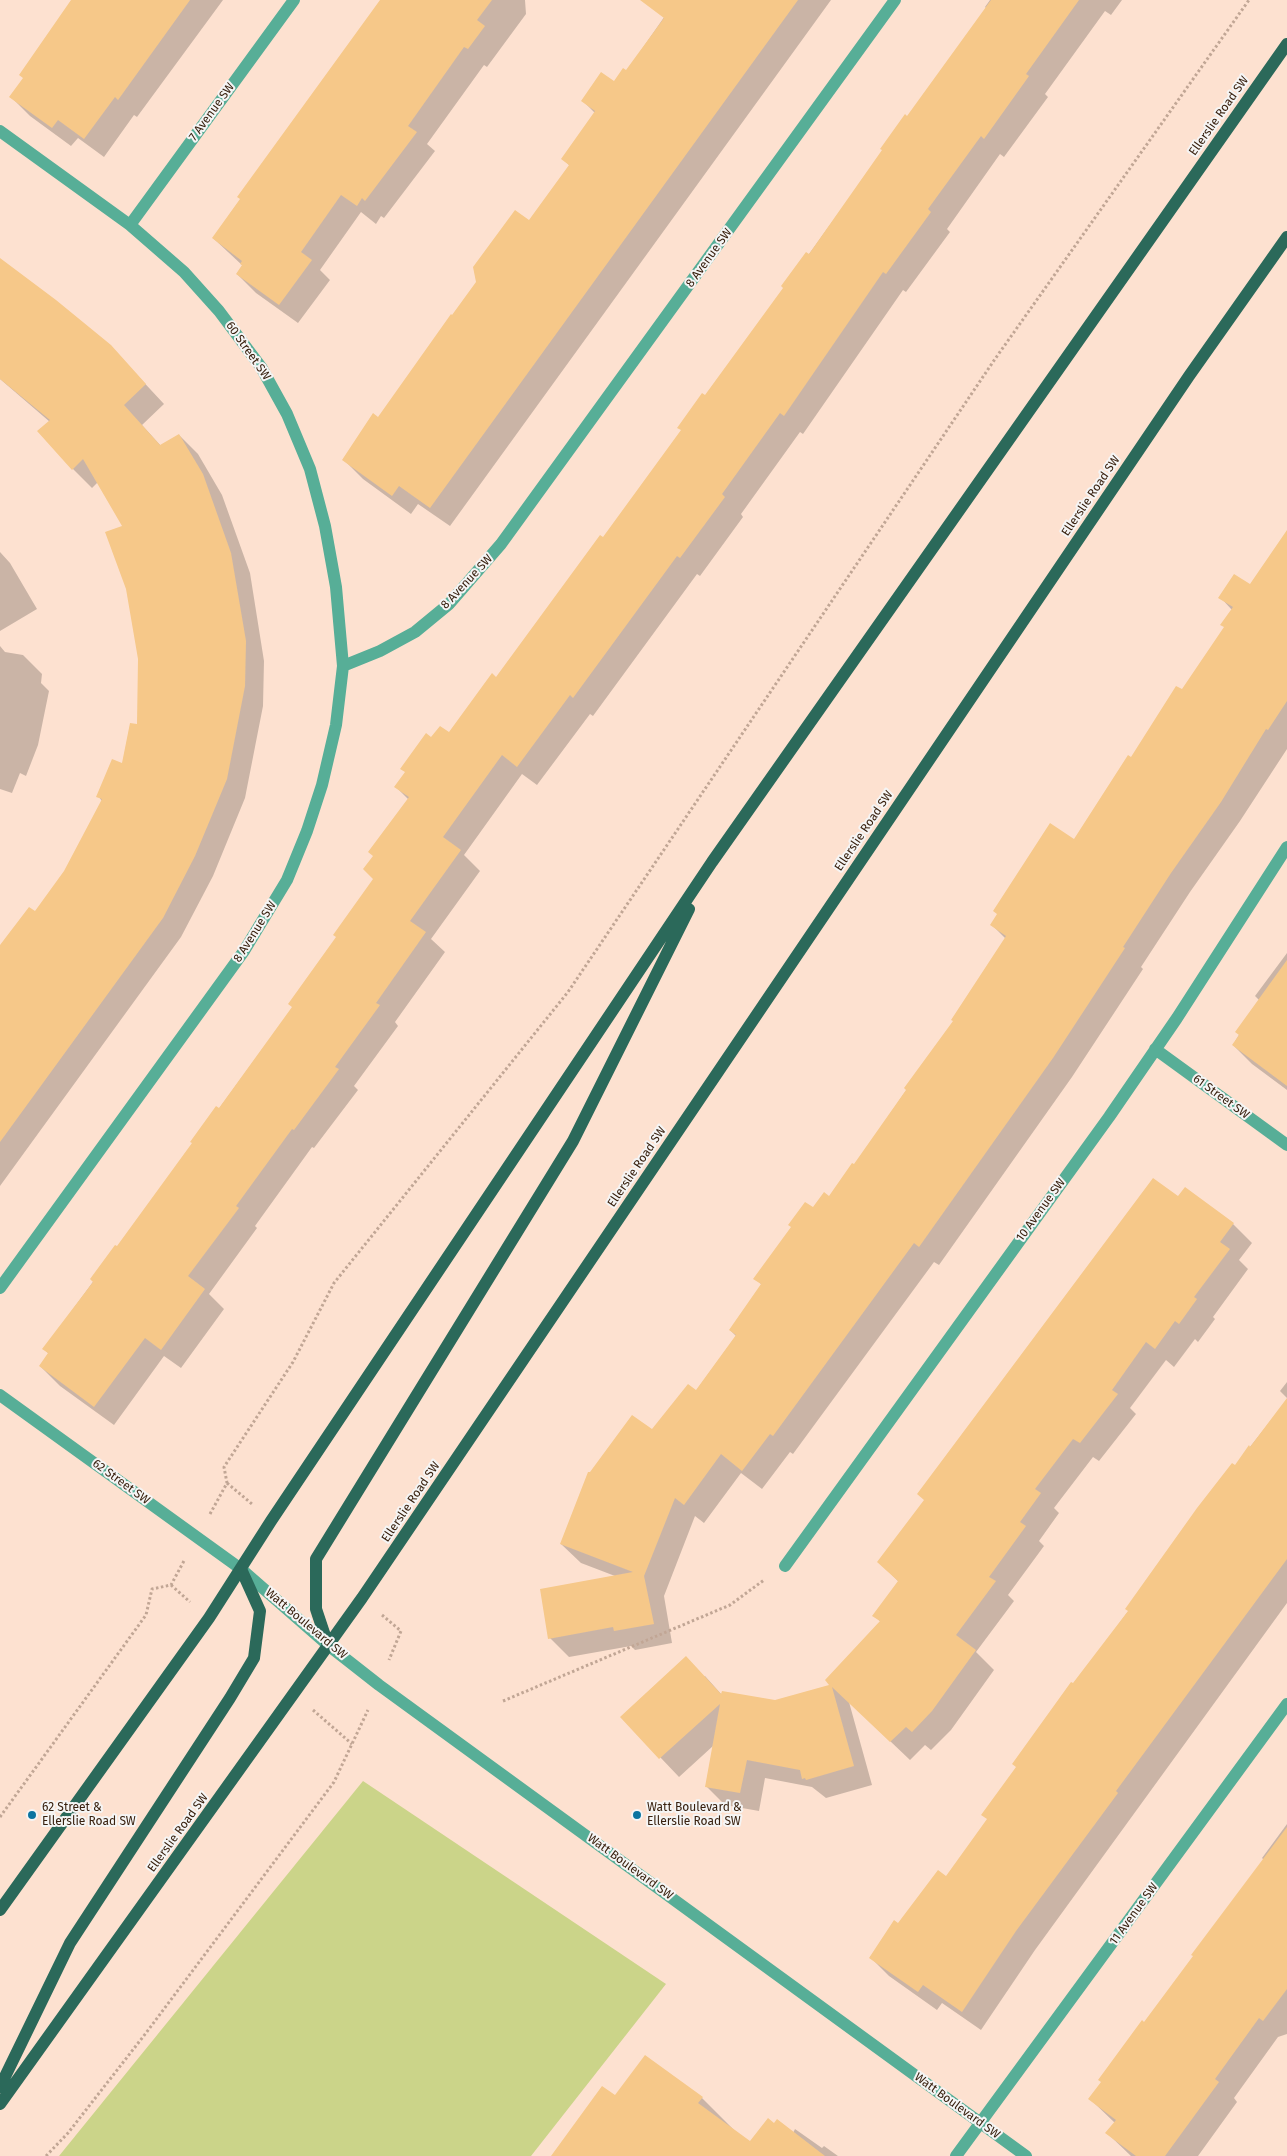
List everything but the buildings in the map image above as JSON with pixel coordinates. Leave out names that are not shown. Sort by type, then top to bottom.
[{"type":"main road","name":"Ellerslie Road SW","points":[[0,1910],[209,1618],[712,862],[1287,44]]},
{"type":"main road","name":"Ellerslie Road SW","points":[[0,2104],[362,1598],[1183,385],[1287,237]]},
{"type":"main road","points":[[328,1645],[316,1609],[316,1559],[573,1141],[712,862]]},
{"type":"main road","points":[[0,2087],[70,1943],[230,1698],[254,1658],[260,1611],[241,1569]]},
{"type":"street","name":"7 Avenue SW","points":[[130,224],[294,0]]},
{"type":"street","name":"8 Avenue SW","points":[[0,1288],[244,951],[283,887],[308,831],[322,785],[336,725],[343,666],[380,651],[415,632],[449,604],[501,544],[895,0]]},
{"type":"street","name":"60 Street SW","points":[[0,131],[130,224],[184,272],[219,311],[261,367],[287,414],[310,469],[325,526],[336,587],[343,666]]},
{"type":"street","name":"10 Avenue SW","points":[[785,1566],[1109,1117],[1287,847]]},
{"type":"street","name":"61 Street SW","points":[[1155,1048],[1287,1145]]},
{"type":"street","name":"62 Street SW","points":[[0,1395],[241,1569]]},
{"type":"street","name":"Watt Boulevard SW","points":[[241,1569],[328,1645],[395,1696],[1026,2156]]},
{"type":"street","name":"11 Avenue SW","points":[[956,2156],[1287,1704]]},
{"type":"path","points":[[227,1483],[224,1467],[293,1362],[334,1283],[568,992],[995,359],[1249,0]]},
{"type":"path","points":[[503,1701],[730,1605],[785,1566]]},
{"type":"path","points":[[0,1817],[146,1615],[152,1589],[171,1584]]},
{"type":"path","points":[[46,2156],[68,2133],[146,2033],[334,1782],[352,1744]]},
{"type":"green space","points":[[363,1781],[666,1984],[531,2156],[59,2156]]},
{"type":"place","name":"62 Street & Ellerslie Road SW","points":[[32,1815]]},
{"type":"place","name":"Watt Boulevard & Ellerslie Road SW","points":[[637,1815]]}]
